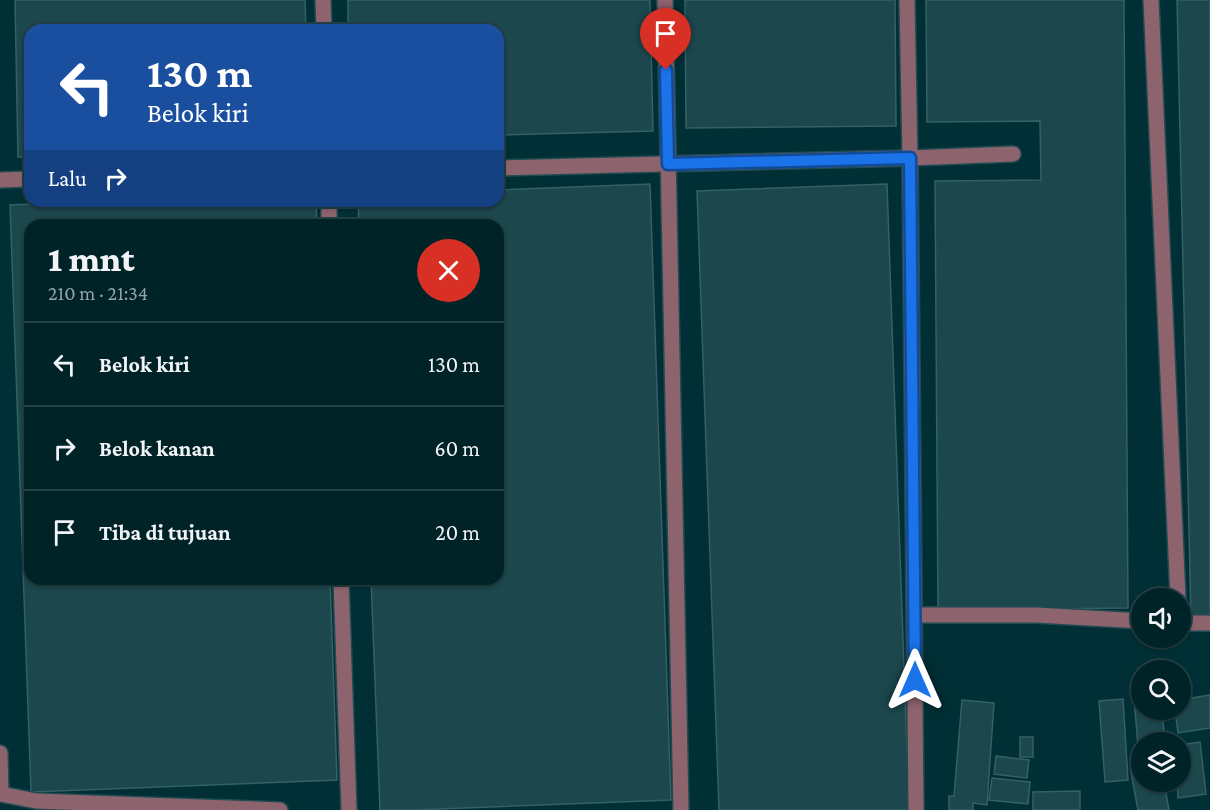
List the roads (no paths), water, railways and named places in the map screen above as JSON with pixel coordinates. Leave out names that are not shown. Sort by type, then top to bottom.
[{"type":"lane","points":[[323,0],[324,24]]},
{"type":"lane","points":[[665,0],[681,810]]},
{"type":"lane","points":[[907,0],[916,810]]},
{"type":"lane","points":[[1151,0],[1178,588]]},
{"type":"lane","points":[[504,168],[1013,154]]},
{"type":"lane","points":[[0,180],[24,179]]},
{"type":"lane","points":[[341,585],[349,810]]},
{"type":"lane","points":[[915,615],[1036,615],[1131,620]]},
{"type":"lane","points":[[1191,623],[1210,624]]},
{"type":"lane","points":[[0,753],[1,794],[36,801],[280,810]]}]
